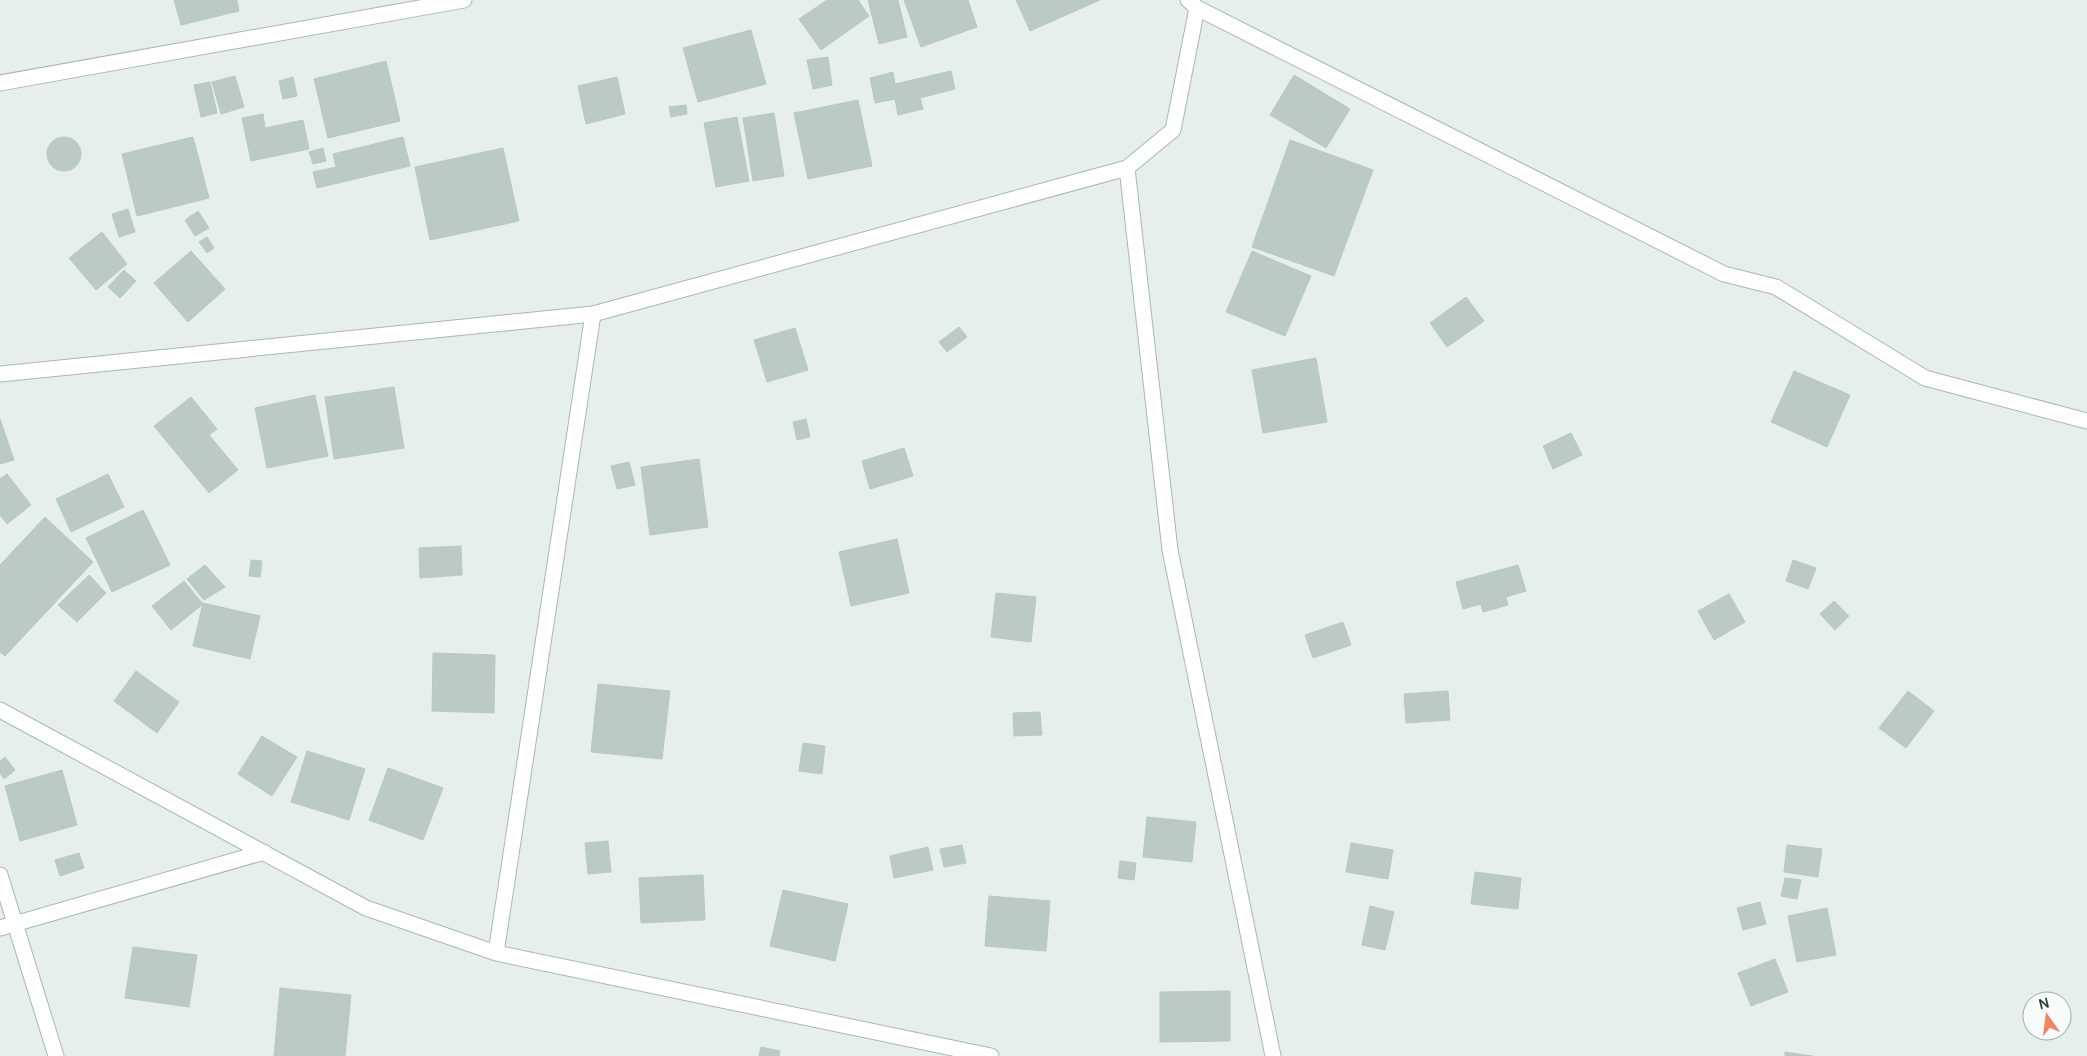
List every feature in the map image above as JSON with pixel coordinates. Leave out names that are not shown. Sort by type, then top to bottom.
[{"type":"street","points":[[0,83],[464,0]]},
{"type":"street","points":[[0,374],[593,314],[1127,168],[1173,130],[1192,4],[1724,274],[1776,287],[1925,378],[2087,421]]},
{"type":"street","points":[[1127,168],[1170,550],[1273,1056]]},
{"type":"street","points":[[496,953],[593,314]]},
{"type":"street","points":[[0,710],[366,908],[496,953],[992,1056]]},
{"type":"street","points":[[0,928],[264,852]]},
{"type":"street","points":[[0,876],[56,1056]]},
{"type":"building","points":[[174,0],[237,0],[239,11],[181,25]]},
{"type":"building","points":[[827,0],[858,0],[869,16],[821,50],[799,19]]},
{"type":"building","points":[[868,0],[898,0],[907,37],[879,44]]},
{"type":"building","points":[[904,0],[968,0],[977,27],[921,47]]},
{"type":"building","points":[[1016,0],[1100,0],[1030,31]]},
{"type":"building","points":[[751,30],[766,84],[698,102],[683,48]]},
{"type":"building","points":[[828,57],[832,85],[813,89],[807,60]]},
{"type":"building","points":[[386,61],[400,121],[328,138],[314,79]]},
{"type":"building","points":[[951,71],[955,89],[920,98],[923,109],[898,115],[895,99],[875,103],[870,78],[893,72],[895,84]]},
{"type":"building","points":[[1294,75],[1350,109],[1326,148],[1270,115]]},
{"type":"building","points":[[235,76],[244,107],[221,114],[212,82]]},
{"type":"building","points":[[293,77],[297,96],[283,99],[279,81]]},
{"type":"building","points":[[617,77],[625,114],[586,124],[578,86]]},
{"type":"building","points":[[210,82],[217,113],[201,117],[194,85]]},
{"type":"building","points":[[858,100],[872,166],[808,179],[794,113]]},
{"type":"building","points":[[686,105],[687,114],[671,117],[669,107]]},
{"type":"building","points":[[774,113],[784,176],[753,181],[743,118]]},
{"type":"building","points":[[263,114],[265,128],[303,120],[309,149],[251,161],[242,118]]},
{"type":"building","points":[[737,117],[749,181],[716,187],[704,123]]},
{"type":"building","points":[[64,137],[76,142],[81,154],[76,166],[64,171],[52,166],[47,154],[52,142]]},
{"type":"building","points":[[193,137],[209,198],[137,216],[122,154]]},
{"type":"building","points":[[403,137],[410,166],[317,188],[313,172],[336,167],[333,154]]},
{"type":"building","points":[[1290,140],[1373,170],[1334,276],[1252,247]]},
{"type":"building","points":[[323,148],[326,161],[313,164],[309,152]]},
{"type":"building","points":[[503,148],[519,221],[430,240],[415,167]]},
{"type":"building","points":[[128,209],[135,232],[119,237],[112,214]]},
{"type":"building","points":[[198,211],[209,228],[195,236],[185,220]]},
{"type":"building","points":[[102,232],[127,264],[96,290],[69,258]]},
{"type":"building","points":[[207,237],[214,248],[207,253],[199,242]]},
{"type":"building","points":[[191,251],[225,289],[188,322],[154,283]]},
{"type":"building","points":[[1252,251],[1311,276],[1285,336],[1226,312]]},
{"type":"building","points":[[124,270],[136,281],[120,298],[108,287]]},
{"type":"building","points":[[1466,297],[1484,321],[1447,347],[1430,323]]},
{"type":"building","points":[[959,327],[967,337],[947,352],[939,342]]},
{"type":"building","points":[[795,328],[808,370],[767,382],[754,340]]},
{"type":"building","points":[[1316,358],[1327,422],[1263,433],[1252,370]]},
{"type":"building","points":[[1794,371],[1850,395],[1827,447],[1771,422]]},
{"type":"building","points":[[394,387],[404,448],[334,459],[325,397]]},
{"type":"building","points":[[315,395],[328,456],[267,468],[255,408]]},
{"type":"building","points":[[191,397],[217,429],[209,435],[238,470],[209,493],[154,426]]},
{"type":"building","points":[[0,419],[14,460],[0,464]]},
{"type":"building","points":[[806,419],[810,437],[797,440],[793,422]]},
{"type":"building","points":[[1571,433],[1582,455],[1553,469],[1543,446]]},
{"type":"building","points":[[904,448],[913,476],[870,489],[862,461]]},
{"type":"building","points":[[699,459],[708,527],[650,535],[641,467]]},
{"type":"building","points":[[629,462],[635,485],[617,489],[611,466]]},
{"type":"building","points":[[7,474],[31,505],[7,524],[0,515],[0,479]]},
{"type":"building","points":[[108,474],[124,507],[71,532],[56,499]]},
{"type":"building","points":[[143,510],[170,565],[112,592],[86,538]]},
{"type":"building","points":[[45,517],[93,562],[5,656],[0,652],[0,565]]},
{"type":"building","points":[[897,539],[909,593],[851,606],[839,552]]},
{"type":"building","points":[[461,546],[462,575],[420,578],[419,548]]},
{"type":"building","points":[[251,560],[262,561],[260,577],[249,576]]},
{"type":"building","points":[[1793,560],[1816,568],[1808,589],[1786,581]]},
{"type":"building","points":[[205,565],[225,587],[204,600],[187,579]]},
{"type":"building","points":[[1518,565],[1526,591],[1506,597],[1508,605],[1483,612],[1481,604],[1463,609],[1456,582]]},
{"type":"building","points":[[89,575],[106,593],[77,622],[58,605]]},
{"type":"building","points":[[184,581],[203,604],[171,630],[152,606]]},
{"type":"building","points":[[996,593],[1036,597],[1031,642],[991,637]]},
{"type":"building","points":[[1729,594],[1745,622],[1714,640],[1698,611]]},
{"type":"building","points":[[1834,601],[1849,616],[1835,630],[1820,614]]},
{"type":"building","points":[[203,603],[260,616],[250,659],[193,646]]},
{"type":"building","points":[[1343,622],[1351,645],[1313,658],[1305,635]]},
{"type":"building","points":[[433,653],[495,655],[494,713],[432,711]]},
{"type":"building","points":[[136,671],[179,702],[157,733],[114,701]]},
{"type":"building","points":[[598,684],[670,691],[662,759],[591,752]]},
{"type":"building","points":[[1448,691],[1450,720],[1406,723],[1404,694]]},
{"type":"building","points":[[1908,691],[1934,711],[1906,748],[1879,728]]},
{"type":"building","points":[[1040,712],[1042,735],[1014,736],[1013,713]]},
{"type":"building","points":[[262,736],[297,757],[272,796],[238,774]]},
{"type":"building","points":[[803,743],[825,746],[822,774],[799,771]]},
{"type":"building","points":[[307,751],[365,769],[349,820],[291,802]]},
{"type":"building","points":[[5,757],[15,770],[4,779],[0,773],[0,761]]},
{"type":"building","points":[[388,768],[443,788],[423,840],[369,820]]},
{"type":"building","points":[[62,770],[77,825],[20,841],[5,786]]},
{"type":"building","points":[[1147,817],[1196,822],[1192,862],[1143,857]]},
{"type":"building","points":[[608,841],[611,872],[588,874],[585,843]]},
{"type":"building","points":[[1351,843],[1393,850],[1388,879],[1346,872]]},
{"type":"building","points":[[962,845],[966,863],[944,867],[940,849]]},
{"type":"building","points":[[1787,845],[1822,849],[1818,877],[1784,872]]},
{"type":"building","points":[[928,847],[933,870],[894,878],[890,856]]},
{"type":"building","points":[[79,853],[84,868],[60,876],[55,860]]},
{"type":"building","points":[[1120,861],[1136,863],[1134,880],[1118,878]]},
{"type":"building","points":[[1475,872],[1521,878],[1518,909],[1471,904]]},
{"type":"building","points":[[703,875],[705,920],[641,923],[639,878]]},
{"type":"building","points":[[1785,878],[1801,880],[1797,899],[1781,896]]},
{"type":"building","points":[[783,890],[848,904],[835,961],[770,946]]},
{"type":"building","points":[[989,896],[1050,901],[1046,951],[985,946]]},
{"type":"building","points":[[1760,902],[1766,924],[1743,930],[1737,908]]},
{"type":"building","points":[[1370,906],[1394,912],[1385,950],[1362,945]]},
{"type":"building","points":[[1827,908],[1836,955],[1797,962],[1788,916]]},
{"type":"building","points":[[133,947],[197,955],[189,1007],[125,998]]},
{"type":"building","points":[[1775,959],[1788,992],[1751,1006],[1738,973]]},
{"type":"building","points":[[280,988],[351,995],[345,1056],[274,1056]]},
{"type":"building","points":[[1230,991],[1230,1041],[1160,1042],[1160,992]]},
{"type":"building","points":[[761,1047],[780,1051],[779,1056],[759,1056]]},
{"type":"building","points":[[1785,1052],[1812,1056],[1785,1056]]}]
